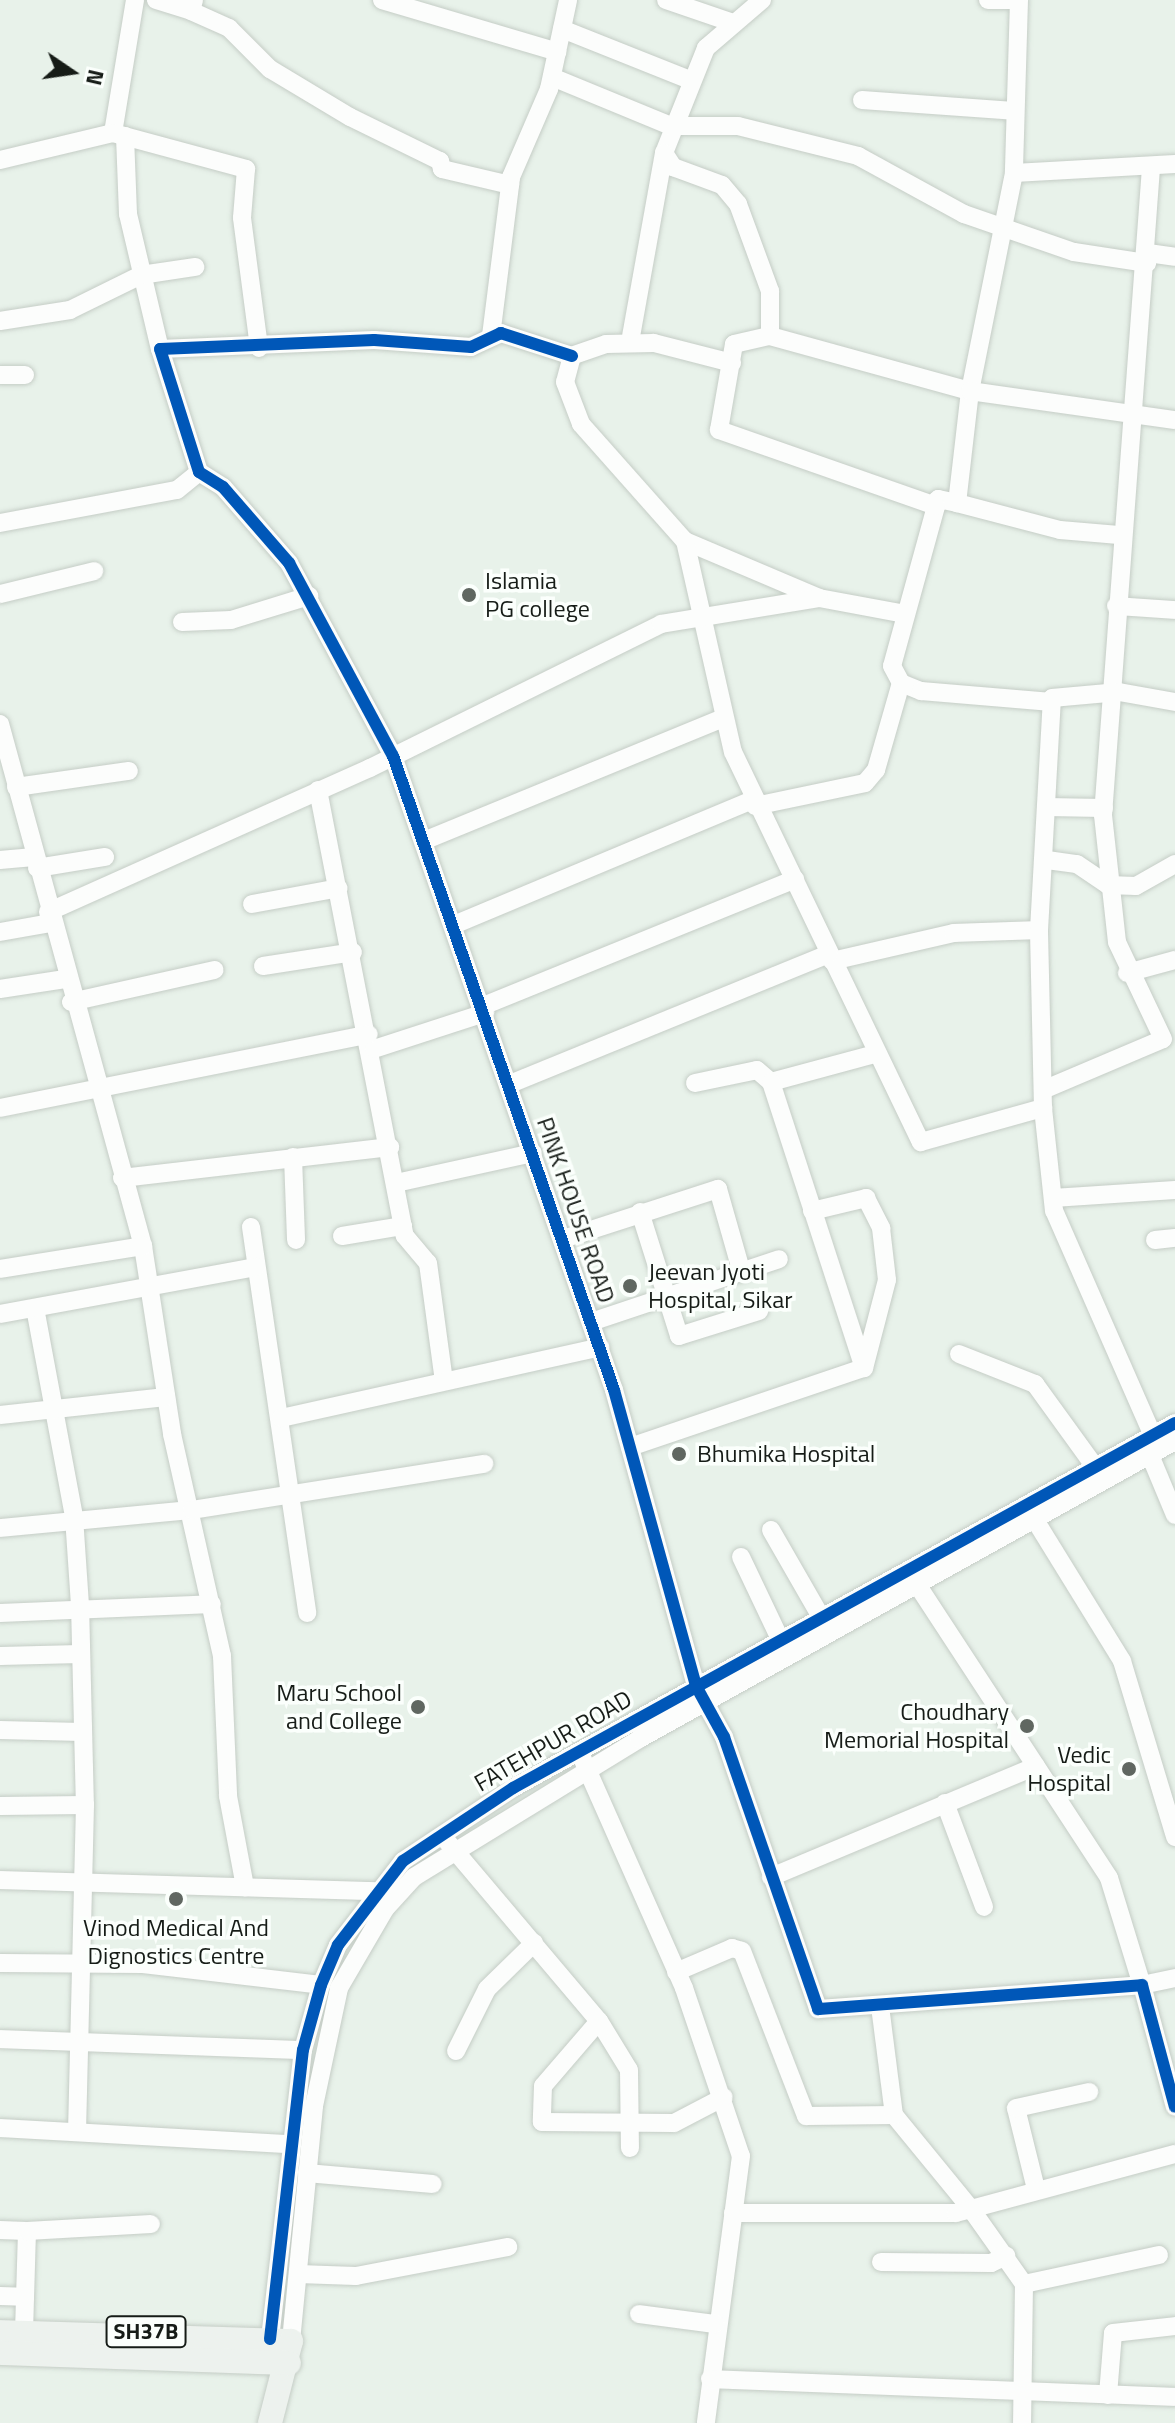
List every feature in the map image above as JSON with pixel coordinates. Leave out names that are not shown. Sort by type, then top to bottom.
[{"type":"main road","name":"SH37B","points":[[12,2332],[280,2351]]},
{"type":"main road","name":"SH37B","points":[[0,2353],[280,2351]]},
{"type":"main road","points":[[271,2419],[280,2351]]},
{"type":"street","points":[[0,523],[177,490],[199,472],[160,349],[128,214],[119,135],[135,0]]},
{"type":"street","points":[[156,0],[192,5],[229,28],[287,80],[440,161],[442,169],[510,185]]},
{"type":"street","points":[[382,0],[557,52]]},
{"type":"street","points":[[491,336],[510,185],[552,77],[568,0]]},
{"type":"street","points":[[666,0],[733,23]]},
{"type":"street","points":[[630,342],[671,126],[706,48],[762,0]]},
{"type":"street","points":[[988,0],[1012,0]]},
{"type":"street","points":[[957,503],[970,391],[1014,173],[1019,0]]},
{"type":"street","points":[[562,29],[690,80]]},
{"type":"street","points":[[552,77],[671,126],[738,126],[814,143],[895,172],[941,205],[1005,224],[1074,252],[1175,257]]},
{"type":"street","points":[[862,100],[1014,111]]},
{"type":"street","points":[[0,160],[119,135],[246,169],[242,218],[259,348]]},
{"type":"street","points":[[664,153],[673,167],[722,185],[738,204],[768,283],[770,336]]},
{"type":"street","points":[[1014,173],[1175,164]]},
{"type":"street","points":[[685,541],[723,718],[754,803],[795,879],[875,1054],[921,1142],[1043,1099],[1169,1038],[1127,973],[1108,885],[1104,808],[1119,535],[1129,414],[1148,258],[1151,167]]},
{"type":"street","points":[[0,321],[70,310],[141,275],[195,267]]},
{"type":"street","points":[[160,349],[234,343],[259,348],[374,340],[471,347],[491,336],[508,334],[572,356],[630,342],[732,363]]},
{"type":"street","points":[[936,506],[719,430],[734,344],[744,336],[770,336],[970,391],[1175,420]]},
{"type":"street","points":[[572,356],[565,382],[581,424],[685,541],[819,598],[905,614]]},
{"type":"street","points":[[0,375],[25,375]]},
{"type":"street","name":"PINK HOUSE ROAD","points":[[199,472],[223,487],[309,596],[393,756],[456,924],[600,1347],[696,1686],[724,1737],[818,2009],[880,2006]]},
{"type":"street","points":[[456,924],[754,803],[865,783],[876,770],[901,683],[892,666],[938,499],[1060,530],[1119,535]]},
{"type":"street","points":[[0,594],[94,571]]},
{"type":"street","points":[[182,622],[231,620],[309,596]]},
{"type":"street","points":[[0,932],[49,917],[393,756],[661,624],[819,598]]},
{"type":"street","points":[[1116,606],[1175,610]]},
{"type":"street","points":[[901,683],[1052,702],[1110,693],[1175,702]]},
{"type":"street","points":[[1052,702],[1046,807],[1047,860],[1039,930],[1043,1099],[1053,1198],[1083,1289],[1138,1390],[1153,1436]]},
{"type":"street","points":[[426,840],[723,718]]},
{"type":"street","points":[[0,724],[71,1002],[143,1246],[166,1397],[222,1656],[228,1796],[245,1887]]},
{"type":"street","points":[[16,787],[129,771]]},
{"type":"street","points":[[318,790],[372,1042],[403,1226],[428,1263],[444,1381]]},
{"type":"street","points":[[1046,807],[1104,808]]},
{"type":"street","points":[[0,860],[35,863],[105,857]]},
{"type":"street","points":[[1047,860],[1077,864],[1108,885],[1136,886],[1175,864]]},
{"type":"street","points":[[0,1108],[372,1042],[484,1009],[795,879]]},
{"type":"street","points":[[252,904],[339,888]]},
{"type":"street","points":[[510,1084],[830,958],[954,933],[1039,930]]},
{"type":"street","points":[[263,966],[353,952]]},
{"type":"street","points":[[1127,973],[1175,960]]},
{"type":"street","points":[[71,1002],[214,970]]},
{"type":"street","points":[[0,989],[65,979]]},
{"type":"street","points":[[771,1082],[875,1054]]},
{"type":"street","points":[[695,1083],[757,1070],[771,1082],[864,1368]]},
{"type":"street","points":[[122,1178],[390,1147]]},
{"type":"street","points":[[396,1183],[533,1153]]},
{"type":"street","points":[[293,1157],[296,1240]]},
{"type":"street","points":[[563,1239],[718,1189],[742,1273]]},
{"type":"street","points":[[1053,1198],[1175,1190]]},
{"type":"street","points":[[812,1211],[866,1198],[881,1228],[887,1280],[864,1368]]},
{"type":"street","points":[[640,1212],[681,1337],[759,1311]]},
{"type":"street","points":[[342,1236],[403,1226]]},
{"type":"street","points":[[251,1227],[307,1613]]},
{"type":"street","points":[[1155,1240],[1175,1238]]},
{"type":"street","points":[[0,1269],[143,1246]]},
{"type":"street","points":[[591,1322],[779,1259]]},
{"type":"street","points":[[0,1314],[256,1267]]},
{"type":"street","points":[[35,1308],[74,1517],[80,1604],[85,1805],[77,2131]]},
{"type":"street","points":[[281,1418],[600,1347]]},
{"type":"street","points":[[959,1354],[1035,1384],[1095,1467]]},
{"type":"street","points":[[630,1447],[864,1368]]},
{"type":"street","points":[[0,1415],[166,1397]]},
{"type":"street","name":"FATEHPUR ROAD","points":[[280,2351],[290,2144],[303,2050],[321,1985],[376,1891],[580,1750],[1175,1423]]},
{"type":"street","points":[[280,2351],[298,2274],[307,2173],[339,1988],[385,1909],[446,1841],[587,1770],[704,1703],[920,1589],[1175,1441]]},
{"type":"street","points":[[1150,1455],[1175,1515]]},
{"type":"street","points":[[0,1528],[74,1517],[192,1510],[291,1489],[484,1464]]},
{"type":"street","points":[[1035,1520],[1122,1661],[1171,1801],[1175,1837]]},
{"type":"street","points":[[771,1530],[821,1617]]},
{"type":"street","points":[[741,1557],[780,1639]]},
{"type":"street","points":[[920,1589],[1109,1878],[1175,2107]]},
{"type":"street","points":[[0,1613],[80,1604],[212,1604]]},
{"type":"street","points":[[0,1656],[80,1654]]},
{"type":"street","points":[[0,1730],[82,1732]]},
{"type":"street","points":[[580,1750],[676,1972],[724,2097],[741,2156],[715,2324],[706,2423]]},
{"type":"street","points":[[771,1877],[1036,1766]]},
{"type":"street","points":[[945,1803],[984,1907]]},
{"type":"street","points":[[0,1806],[85,1805]]},
{"type":"street","points":[[446,1841],[599,2021],[629,2070],[630,2148]]},
{"type":"street","points":[[0,1880],[81,1885],[376,1891]]},
{"type":"street","points":[[456,2051],[487,1989],[534,1943]]},
{"type":"street","points":[[676,1972],[732,1948],[742,1951],[806,2116],[894,2115]]},
{"type":"street","points":[[0,1963],[79,1960],[321,1985]]},
{"type":"street","points":[[1022,2423],[1024,2284],[971,2209],[894,2115],[880,2006],[1142,1985],[1175,1978]]},
{"type":"street","points":[[599,2021],[543,2086],[537,2117],[551,2125],[674,2123],[724,2097]]},
{"type":"street","points":[[0,2039],[303,2050]]},
{"type":"street","points":[[1036,2189],[1016,2108],[1089,2092]]},
{"type":"street","points":[[0,2128],[290,2144]]},
{"type":"street","points":[[733,2213],[971,2209],[1175,2154]]},
{"type":"street","points":[[307,2173],[433,2184]]},
{"type":"street","points":[[0,2230],[151,2224]]},
{"type":"street","points":[[12,2332],[23,2297],[27,2231]]},
{"type":"street","points":[[298,2274],[356,2276],[508,2247]]},
{"type":"street","points":[[1024,2284],[1159,2255]]},
{"type":"street","points":[[881,2262],[991,2263],[1006,2256]]},
{"type":"street","points":[[0,2296],[23,2297]]},
{"type":"street","points":[[639,2314],[715,2324]]},
{"type":"street","points":[[1108,2395],[1113,2333],[1175,2326]]},
{"type":"street","points":[[710,2379],[1175,2397]]},
{"type":"cycle path","points":[[572,356],[501,333],[471,347],[374,340],[160,349],[199,472],[223,487],[289,563],[393,756],[614,1390],[696,1686],[724,1737],[818,2009],[1142,1985],[1175,2107]]},
{"type":"cycle path","points":[[270,2339],[303,2050],[321,1985],[338,1945],[403,1861],[513,1788],[1175,1423]]},
{"type":"place","name":"Islamia PG college","points":[[469,595]]},
{"type":"place","name":"Jeevan Jyoti Hospital, Sikar","points":[[630,1286]]},
{"type":"place","name":"Bhumika Hospital","points":[[679,1454]]},
{"type":"place","name":"Maru School and College","points":[[418,1707]]},
{"type":"place","name":"Choudhary Memorial Hospital","points":[[1027,1726]]},
{"type":"place","name":"Vedic Hospital","points":[[1129,1769]]},
{"type":"place","name":"Vinod Medical And Dignostics Centre","points":[[176,1899]]}]
